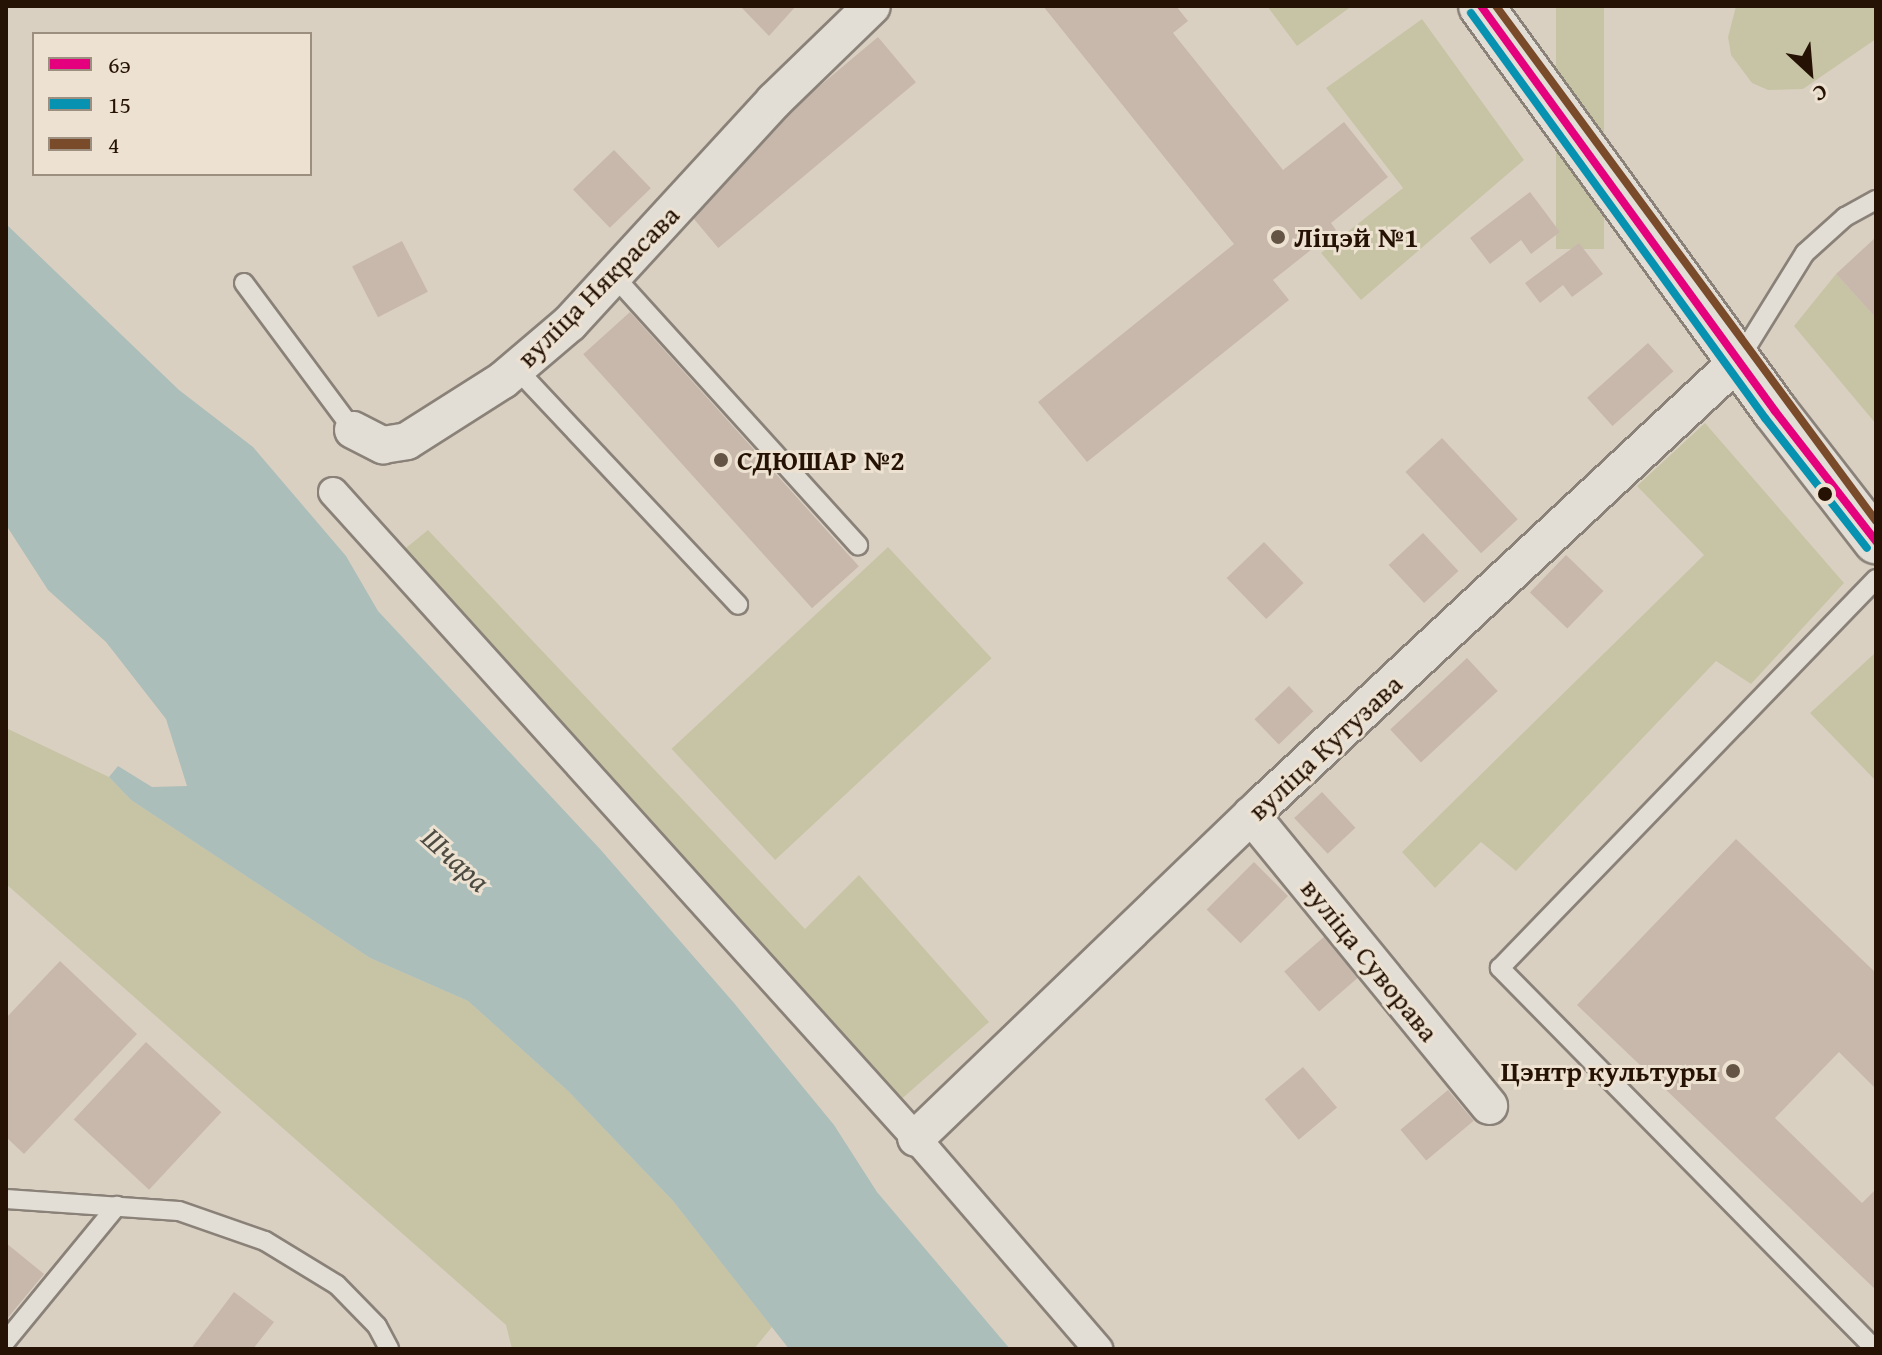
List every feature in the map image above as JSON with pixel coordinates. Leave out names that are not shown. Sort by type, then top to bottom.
[{"type":"main road","points":[[1481,6],[1738,361],[1876,541]]},
{"type":"street","name":"вуліца Някрасава","points":[[353,430],[383,445],[407,441],[452,417],[570,323],[774,101],[872,6]]},
{"type":"street","name":"вуліца Кутузава","points":[[916,1138],[1251,815],[1738,361]]},
{"type":"street","points":[[333,492],[916,1138],[1098,1349]]},
{"type":"street","name":"вуліца Суворава","points":[[1251,815],[1489,1106]]},
{"type":"lane","points":[[1738,361],[1805,253],[1845,217],[1876,200]]},
{"type":"lane","points":[[613,275],[858,545]]},
{"type":"lane","name":"вуліца Някрасава","points":[[244,283],[353,430]]},
{"type":"lane","points":[[528,381],[738,605]]},
{"type":"lane","points":[[1875,1349],[1500,968],[1876,579]]},
{"type":"lane","points":[[6,1199],[179,1211],[265,1241],[337,1285],[377,1326],[389,1349]]},
{"type":"lane","points":[[6,1341],[117,1206]]},
{"type":"shaded area","points":[[1267,6],[1352,6],[1297,46]]},
{"type":"shaded area","points":[[1556,6],[1604,6],[1604,249],[1556,249]]},
{"type":"shaded area","points":[[1736,6],[1876,6],[1876,39],[1803,89],[1768,90],[1752,83],[1731,55],[1728,37]]},
{"type":"shaded area","points":[[1422,19],[1524,160],[1361,300],[1321,253],[1403,188],[1326,88]]},
{"type":"shaded area","points":[[1836,274],[1876,318],[1876,424],[1794,326]]},
{"type":"shaded area","points":[[1705,423],[1844,583],[1751,684],[1716,661],[1516,871],[1481,842],[1435,888],[1402,852],[1704,555],[1637,486]]},
{"type":"shaded area","points":[[428,530],[805,929],[859,875],[989,1022],[897,1103],[401,552]]},
{"type":"shaded area","points":[[888,547],[992,658],[775,860],[672,749]]},
{"type":"shaded area","points":[[1876,652],[1876,781],[1810,713]]},
{"type":"shaded area","points":[[6,728],[109,777],[131,800],[370,958],[468,1001],[569,1092],[673,1201],[772,1327],[754,1349],[512,1349],[506,1325],[6,884]]},
{"type":"water","name":"Шчара","points":[[6,224],[179,390],[253,447],[346,556],[378,611],[600,849],[734,1003],[834,1125],[877,1192],[1010,1349],[789,1349],[673,1201],[569,1092],[468,1001],[370,958],[131,800],[109,777],[118,766],[152,787],[187,786],[166,719],[106,642],[48,590],[6,525]]},
{"type":"building","points":[[740,6],[796,6],[769,36]]},
{"type":"building","name":"Ліцэй №1","points":[[1043,6],[1176,6],[1188,21],[1173,33],[1283,170],[1344,122],[1388,177],[1331,223],[1336,230],[1273,280],[1289,300],[1087,462],[1038,402],[1234,244]]},
{"type":"building","points":[[878,37],[916,82],[718,248],[680,203]]},
{"type":"building","points":[[614,150],[651,188],[610,228],[573,190]]},
{"type":"building","points":[[1530,192],[1560,232],[1531,254],[1521,240],[1490,264],[1470,238]]},
{"type":"building","points":[[1876,237],[1876,318],[1836,274]]},
{"type":"building","points":[[402,241],[428,292],[378,317],[352,266]]},
{"type":"building","points":[[1579,243],[1603,274],[1572,297],[1563,285],[1540,303],[1525,283]]},
{"type":"building","name":"СДЮШАР №2","points":[[630,312],[859,566],[812,608],[583,354]]},
{"type":"building","points":[[1648,343],[1673,371],[1612,426],[1587,398]]},
{"type":"building","points":[[1442,438],[1518,519],[1481,553],[1405,472]]},
{"type":"building","points":[[1423,533],[1458,571],[1424,603],[1389,565]]},
{"type":"building","points":[[1264,542],[1304,583],[1266,619],[1227,578]]},
{"type":"building","points":[[1566,555],[1603,591],[1567,629],[1530,592]]},
{"type":"building","points":[[1467,658],[1498,691],[1421,763],[1390,730]]},
{"type":"building","points":[[1289,686],[1313,711],[1279,745],[1254,719]]},
{"type":"building","points":[[1322,792],[1355,828],[1328,854],[1294,818]]},
{"type":"building","name":"Цэнтр культуры","points":[[1736,839],[1876,973],[1876,1089],[1839,1052],[1775,1118],[1862,1203],[1876,1189],[1876,1290],[1577,1005]]},
{"type":"building","points":[[1254,862],[1288,896],[1241,943],[1207,909]]},
{"type":"building","points":[[1325,936],[1360,976],[1319,1011],[1284,971]]},
{"type":"building","points":[[60,961],[137,1034],[24,1154],[6,1137],[6,1018]]},
{"type":"building","points":[[146,1042],[221,1112],[149,1190],[74,1120]]},
{"type":"building","points":[[1303,1067],[1337,1108],[1299,1140],[1265,1099]]},
{"type":"building","points":[[1448,1090],[1474,1121],[1426,1160],[1401,1130]]},
{"type":"building","points":[[6,1243],[44,1274],[6,1320]]},
{"type":"building","points":[[234,1292],[274,1322],[253,1349],[191,1349]]},
{"type":"transit line","name":"6э","points":[[1481,6],[1775,411],[1876,541]]},
{"type":"transit line","name":"4","points":[[1496,6],[1876,521]]},
{"type":"transit line","name":"15","points":[[1471,13],[1765,418],[1867,548]]},
{"type":"place","name":"Ліцэй №1","points":[[1278,237]]},
{"type":"place","name":"СДЮШАР №2","points":[[721,460]]},
{"type":"place","name":"Цэнтр культуры","points":[[1733,1071]]}]
